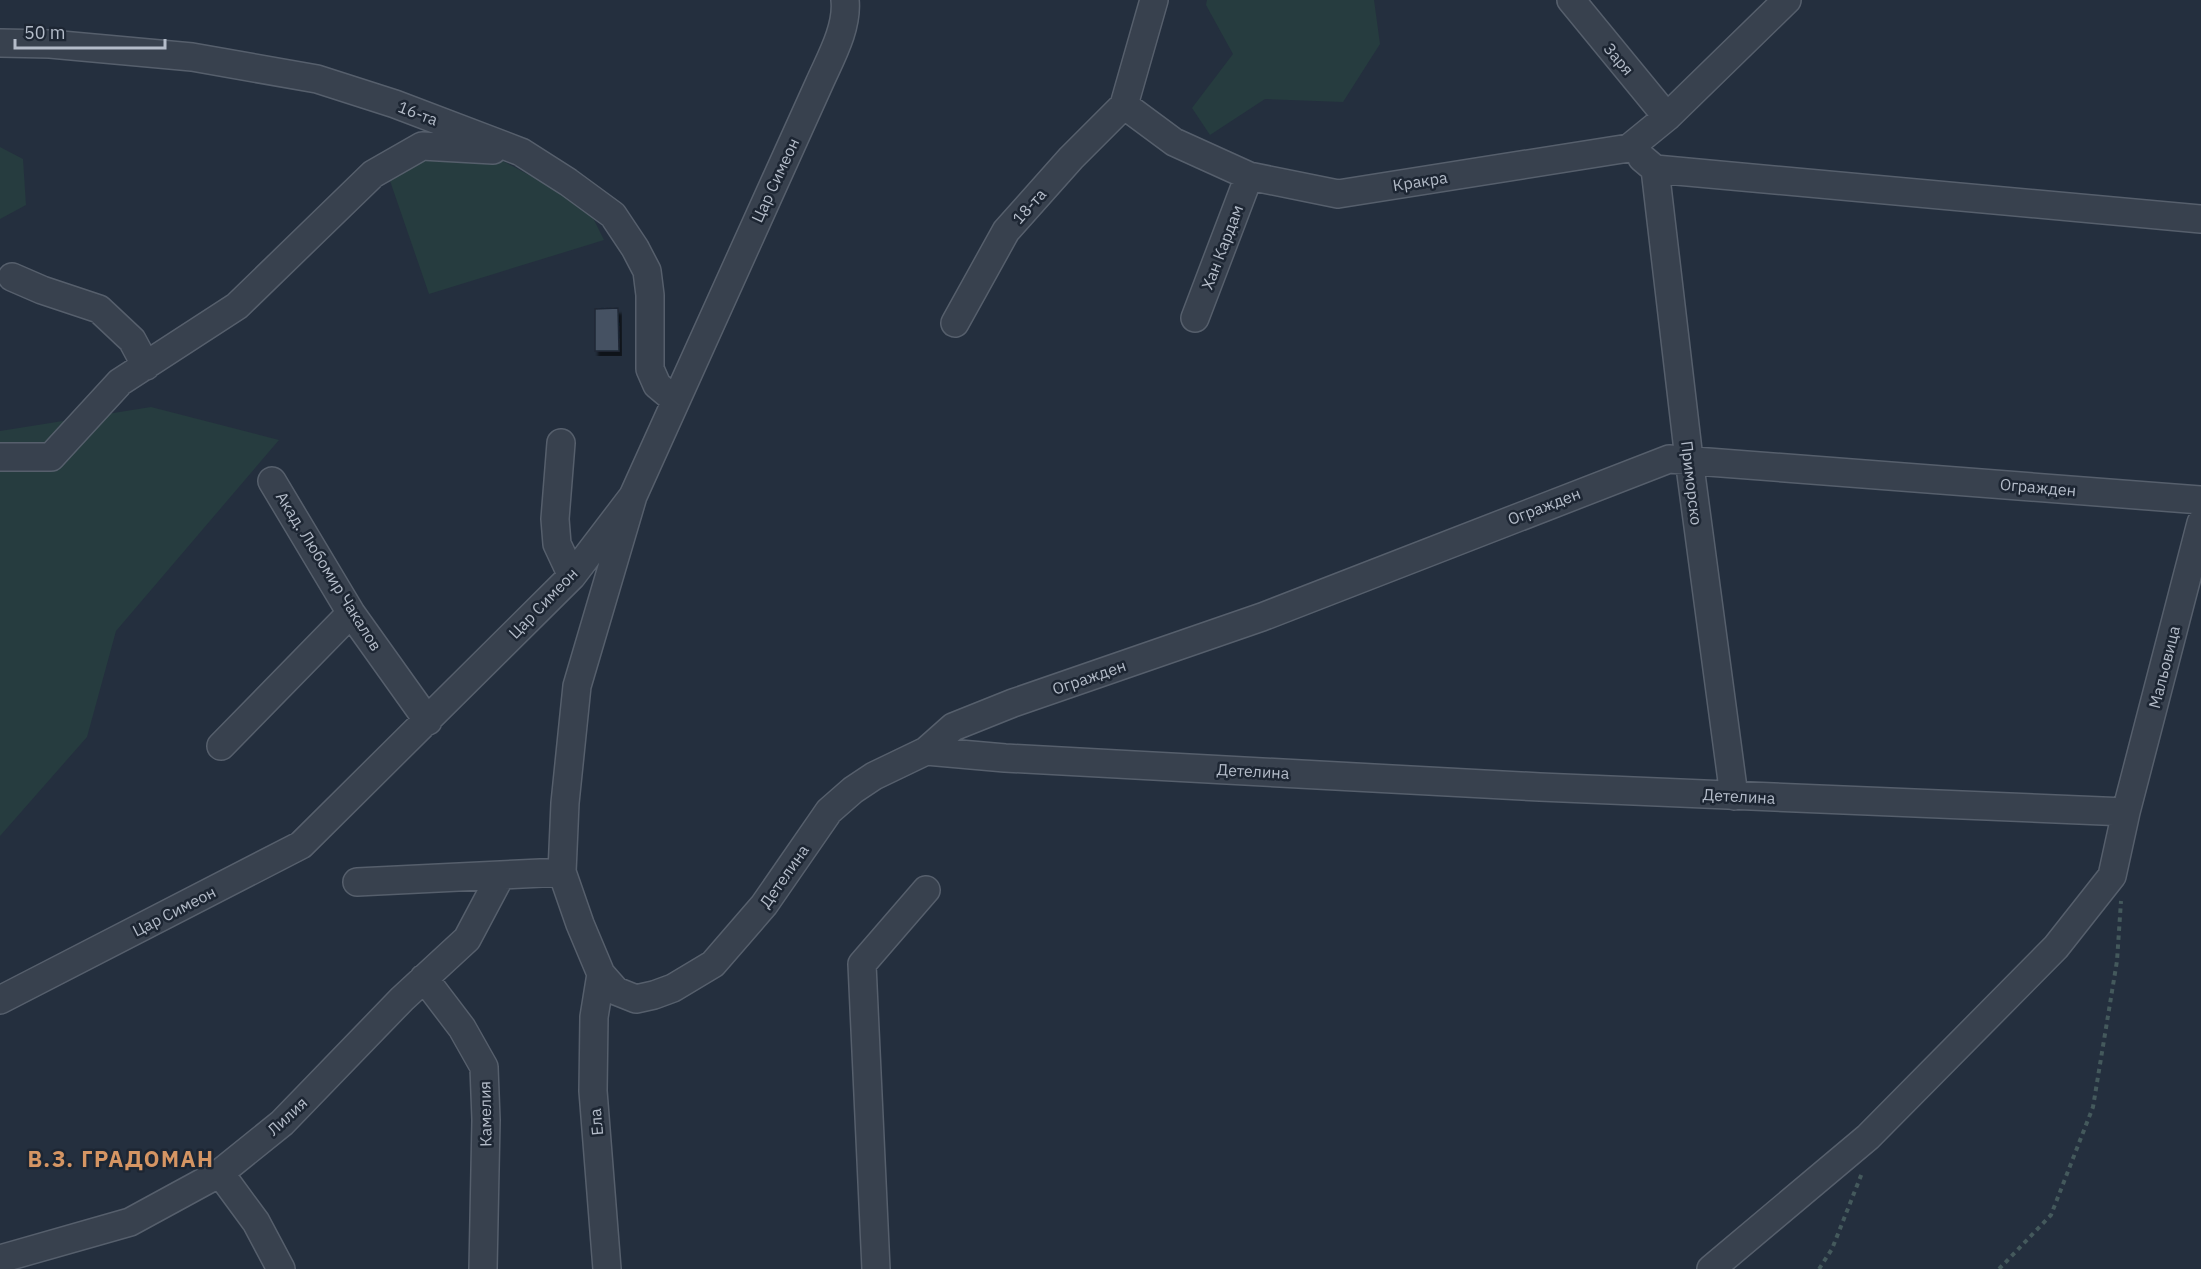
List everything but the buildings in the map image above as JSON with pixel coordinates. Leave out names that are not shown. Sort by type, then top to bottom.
[{"type":"street","name":"Цар Симеон","points":[[0,1000],[301,845],[572,576],[633,496],[819,84],[839,36],[846,10],[845,0]]},
{"type":"street","name":"Заря","points":[[1571,0],[1668,117]]},
{"type":"street","name":"Кракра","points":[[1124,105],[1174,142],[1249,176],[1338,194],[1629,148],[1668,117],[1787,0]]},
{"type":"street","points":[[1124,105],[1152,1]]},
{"type":"street","name":"16-та","points":[[0,43],[50,44],[192,57],[317,79],[395,104],[521,152],[614,215],[635,248],[647,271],[651,295],[650,369],[657,385],[675,400]]},
{"type":"street","name":"18-та","points":[[955,323],[1006,231],[1071,158],[1124,105]]},
{"type":"street","points":[[0,457],[51,458],[120,382],[237,306],[373,174],[383,168],[422,146],[521,152]]},
{"type":"street","points":[[1629,148],[1655,169],[2201,219]]},
{"type":"street","name":"Приморско","points":[[1655,169],[1689,459],[1734,796]]},
{"type":"street","name":"Хан Кардам","points":[[1194,318],[1249,176]]},
{"type":"street","points":[[12,277],[42,290],[99,309],[132,340],[146,366]]},
{"type":"street","points":[[561,443],[555,519],[557,544],[572,576]]},
{"type":"street","name":"Огражден","points":[[926,751],[953,727],[1013,703],[1262,617],[1670,459],[2201,501]]},
{"type":"street","name":"Акад. Любомир Чакалов","points":[[272,481],[351,613],[428,721]]},
{"type":"street","name":"Детелина","points":[[633,496],[577,686],[565,803],[562,872],[601,974],[616,991],[636,999],[673,988],[713,964],[764,904],[829,811],[853,790],[874,776],[926,751],[1028,760],[1734,796],[2126,812]]},
{"type":"street","name":"Мальовица","points":[[1711,1269],[1868,1137],[2056,947],[2112,876],[2126,812],[2201,523]]},
{"type":"street","points":[[221,746],[351,613]]},
{"type":"street","points":[[357,882],[562,872]]},
{"type":"street","name":"Лилия","points":[[0,1259],[130,1222],[220,1173],[282,1123],[402,999],[467,939],[501,875]]},
{"type":"street","points":[[876,1269],[862,964],[926,890]]},
{"type":"street","name":"Ела","points":[[601,974],[594,1017],[593,1091],[607,1269]]},
{"type":"street","name":"Камелия","points":[[424,978],[462,1028],[484,1067],[486,1120],[483,1269]]},
{"type":"street","points":[[220,1173],[256,1222],[280,1269]]},
{"type":"path","points":[[1999,1269],[2051,1215],[2093,1107],[2118,961],[2122,892]]},
{"type":"path","points":[[1819,1269],[1832,1249],[1864,1169],[1868,1137]]},
{"type":"green space","points":[[1207,0],[1374,0],[1380,44],[1343,102],[1265,99],[1210,135],[1192,108],[1233,54],[1206,5]]},
{"type":"green space","points":[[0,147],[23,159],[26,205],[0,219]]},
{"type":"green space","points":[[424,158],[501,160],[587,206],[604,240],[429,294],[388,175]]},
{"type":"green space","points":[[151,407],[279,440],[116,631],[87,737],[0,836],[0,431]]},
{"type":"district","name":"В.З. ГРАДОМАН","points":[[121,1158]]}]
